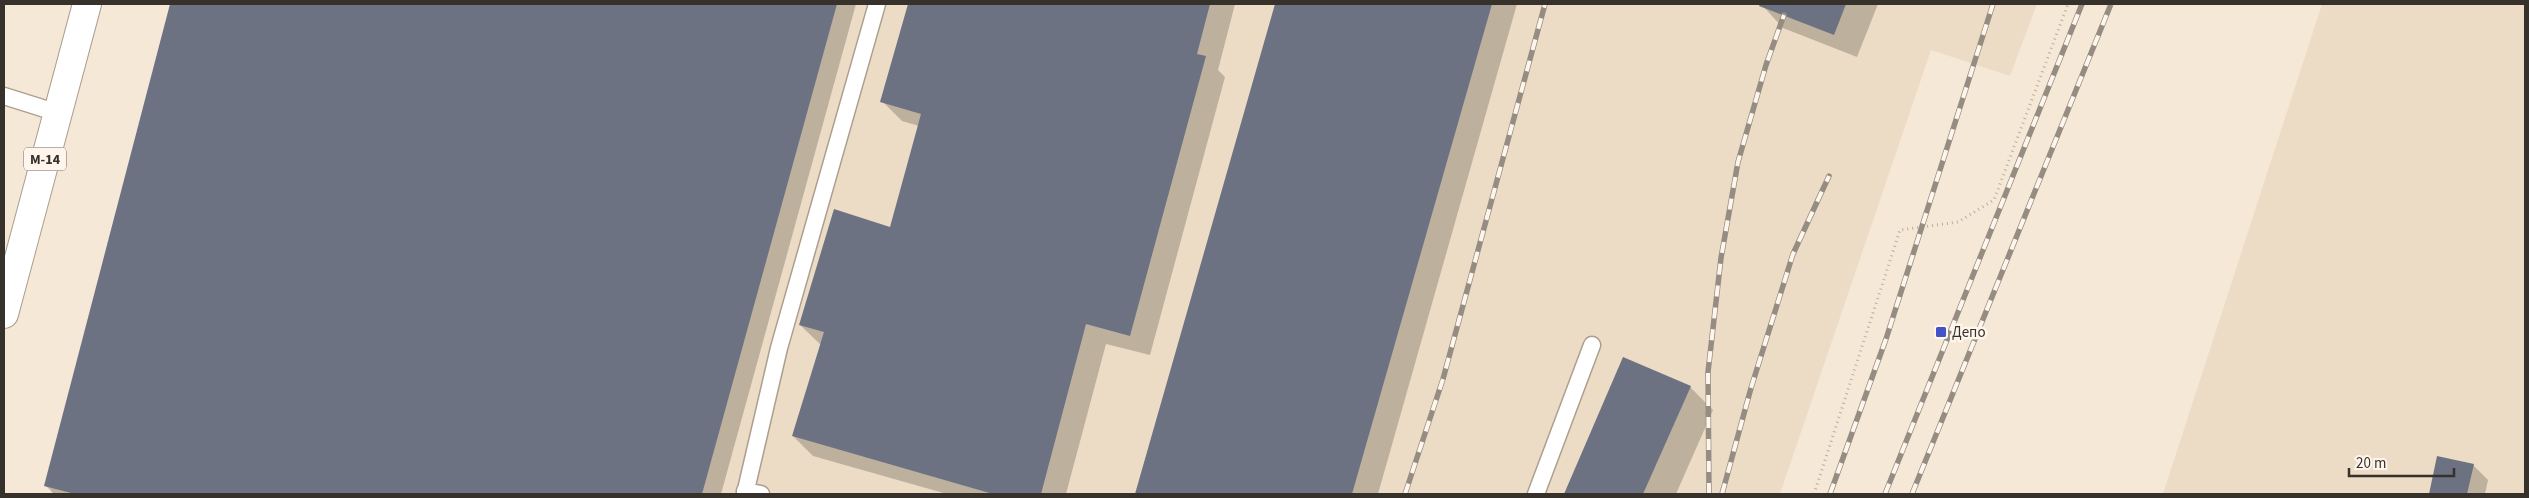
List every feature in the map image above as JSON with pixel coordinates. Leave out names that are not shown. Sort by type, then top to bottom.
[{"type":"main road","name":"М-14","points":[[4,314],[87,4]]},
{"type":"lane","points":[[750,493],[779,348],[877,4]]},
{"type":"lane","points":[[4,96],[58,114]]},
{"type":"lane","points":[[1536,494],[1592,345]]},
{"type":"path","points":[[1814,494],[1900,230],[1958,222],[1994,200],[2068,4]]},
{"type":"shaded area","points":[[179,4],[2037,4],[2010,76],[1931,50],[1780,494],[50,494]]},
{"type":"shaded area","points":[[2322,4],[2525,4],[2525,494],[2163,494]]},
{"type":"building","points":[[170,4],[837,4],[702,494],[75,494],[44,486]]},
{"type":"building","points":[[908,4],[1210,4],[1197,54],[1206,56],[1130,336],[1086,324],[1041,494],[993,494],[792,436],[824,332],[799,325],[834,209],[890,227],[921,114],[880,102]]},
{"type":"building","points":[[1275,4],[1492,4],[1352,494],[1135,494]]},
{"type":"building","points":[[1760,4],[1846,4],[1834,35],[1759,6]]},
{"type":"building","points":[[1623,357],[1691,386],[1643,494],[1564,494]]},
{"type":"building","points":[[2437,456],[2474,464],[2467,494],[2429,494]]},
{"type":"railway","points":[[1405,494],[1443,379],[1545,4]]},
{"type":"railway","points":[[1830,494],[1886,339],[1993,4]]},
{"type":"railway","points":[[1885,494],[2082,4]]},
{"type":"railway","points":[[1912,494],[2111,4]]},
{"type":"railway","points":[[1709,494],[1708,372],[1721,258],[1738,162],[1766,65],[1784,15]]},
{"type":"railway","points":[[1722,494],[1751,388],[1793,254],[1829,176]]},
{"type":"place","name":"Депо","points":[[1941,332]]}]
